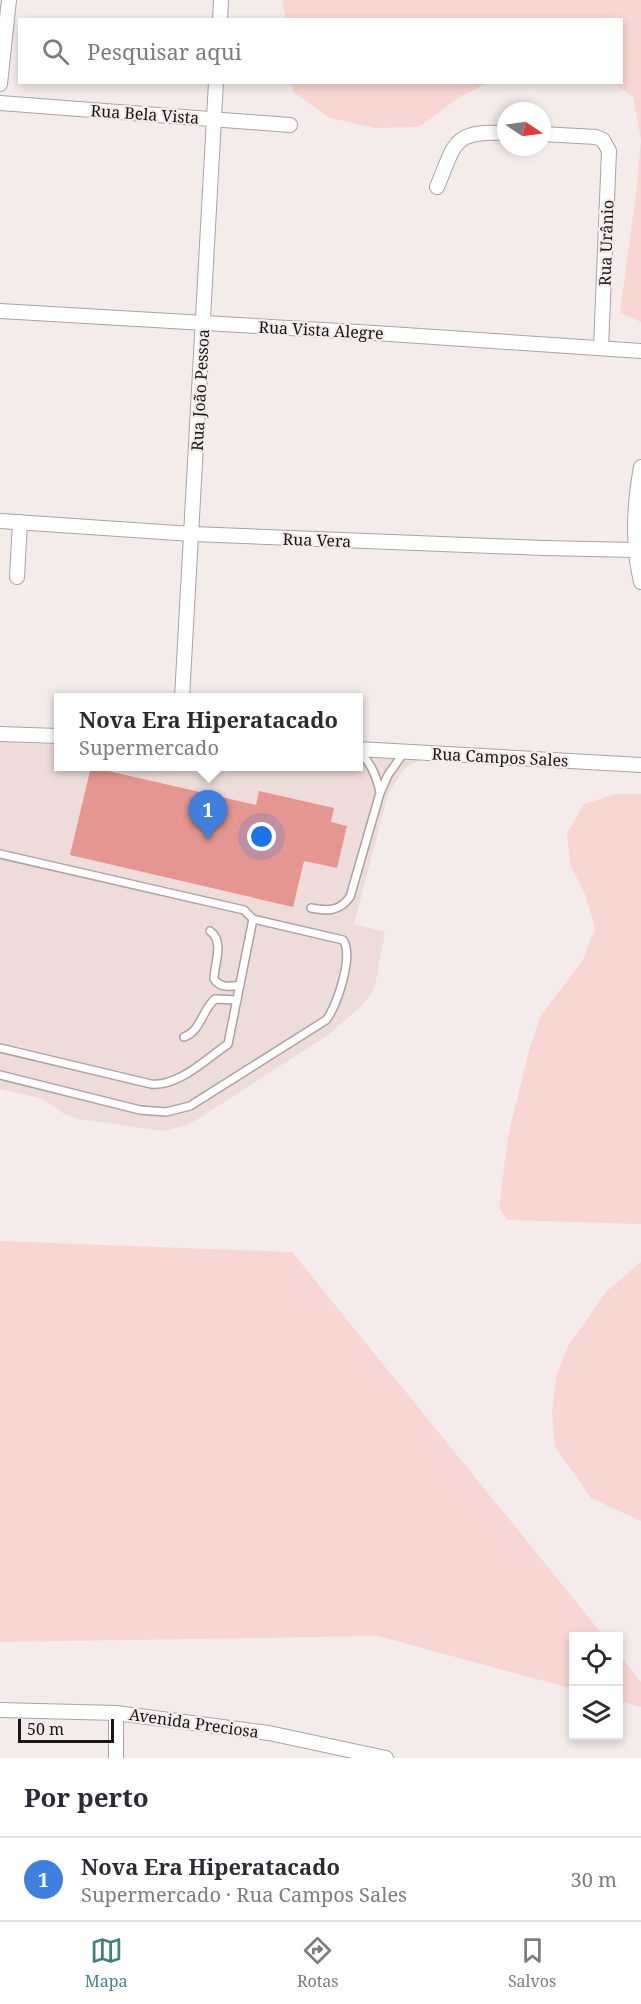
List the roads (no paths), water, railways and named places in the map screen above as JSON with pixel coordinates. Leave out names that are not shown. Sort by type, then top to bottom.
[{"type":"street","points":[[0,84],[9,0]]},
{"type":"street","points":[[220,18],[221,0]]},
{"type":"street","name":"Rua João Pessoa","points":[[182,693],[216,84]]},
{"type":"street","name":"Rua Bela Vista","points":[[0,103],[291,125]]},
{"type":"street","points":[[437,187],[454,148],[460,140],[480,132],[497,133]]},
{"type":"street","name":"Rua Urânio","points":[[551,134],[596,137],[603,140],[609,151],[602,348]]},
{"type":"street","name":"Rua Vista Alegre","points":[[0,310],[641,351]]},
{"type":"street","points":[[641,467],[634,525],[635,550],[641,582]]},
{"type":"street","name":"Rua Vera","points":[[0,521],[192,534],[635,550]]},
{"type":"street","points":[[16,577],[20,522]]},
{"type":"street","points":[[0,734],[54,736]]},
{"type":"street","name":"Rua Campos Sales","points":[[363,750],[641,765]]},
{"type":"street","name":"Avenida Preciosa","points":[[0,1710],[116,1713],[269,1734],[386,1758]]},
{"type":"street","points":[[116,1713],[116,1758]]},
{"type":"lane","points":[[311,908],[332,910],[342,906],[350,897],[380,793],[388,775],[405,751]]},
{"type":"lane","points":[[363,756],[373,768],[380,793]]},
{"type":"lane","points":[[0,854],[243,910],[254,920],[343,940],[348,954],[337,1003],[321,1025],[190,1106],[166,1112],[146,1111],[0,1075]]},
{"type":"lane","points":[[0,1048],[151,1084],[163,1084],[177,1080],[228,1044],[254,920]]},
{"type":"lane","points":[[210,932],[218,941],[214,979],[225,987],[240,985]]},
{"type":"lane","points":[[184,1037],[194,1031],[215,999],[237,1000]]},
{"type":"place","name":"Nova Era Hiperatacado","points":[[208,840]]}]
